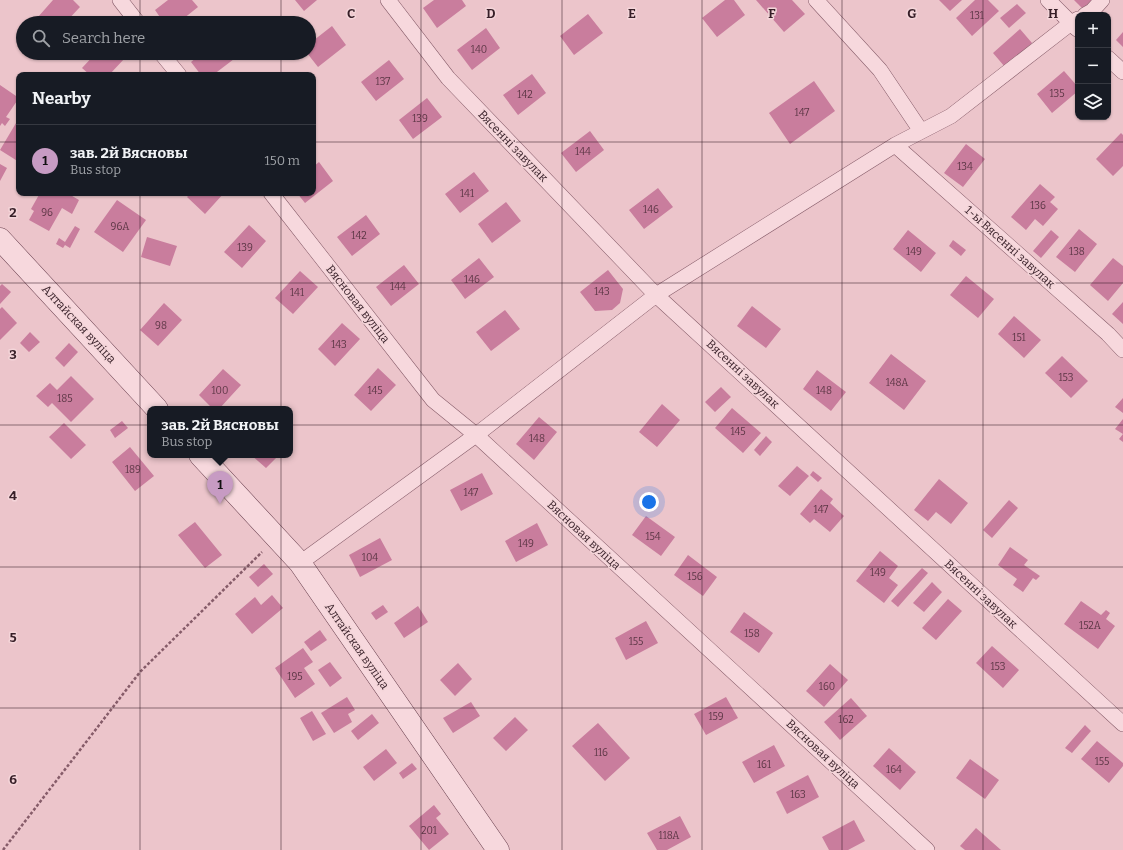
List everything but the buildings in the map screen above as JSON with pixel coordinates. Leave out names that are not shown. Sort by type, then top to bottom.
[{"type":"main road","name":"Алтайская вуліца","points":[[0,239],[154,406]]},
{"type":"main road","name":"Алтайская вуліца","points":[[203,458],[300,563],[498,850]]},
{"type":"street","points":[[120,0],[133,16]]},
{"type":"street","name":"Вясенні завулак","points":[[388,0],[448,78],[656,295],[1123,724]]},
{"type":"street","points":[[816,0],[880,70],[921,131]]},
{"type":"street","points":[[1048,0],[1075,23]]},
{"type":"street","points":[[1090,12],[1102,0]]},
{"type":"street","points":[[300,563],[476,435],[656,295],[895,145],[951,116],[1075,25]]},
{"type":"street","points":[[167,60],[177,72]]},
{"type":"street","points":[[1111,61],[1123,72]]},
{"type":"street","name":"1-ы Вясенні завулак","points":[[895,145],[1108,334],[1123,350]]},
{"type":"street","name":"Вясновая вуліца","points":[[273,196],[433,400],[476,435],[927,850]]},
{"type":"path","points":[[3,850],[140,672],[276,538]]},
{"type":"place","name":"зав. 2й Вясновы","points":[[220,504]]}]
